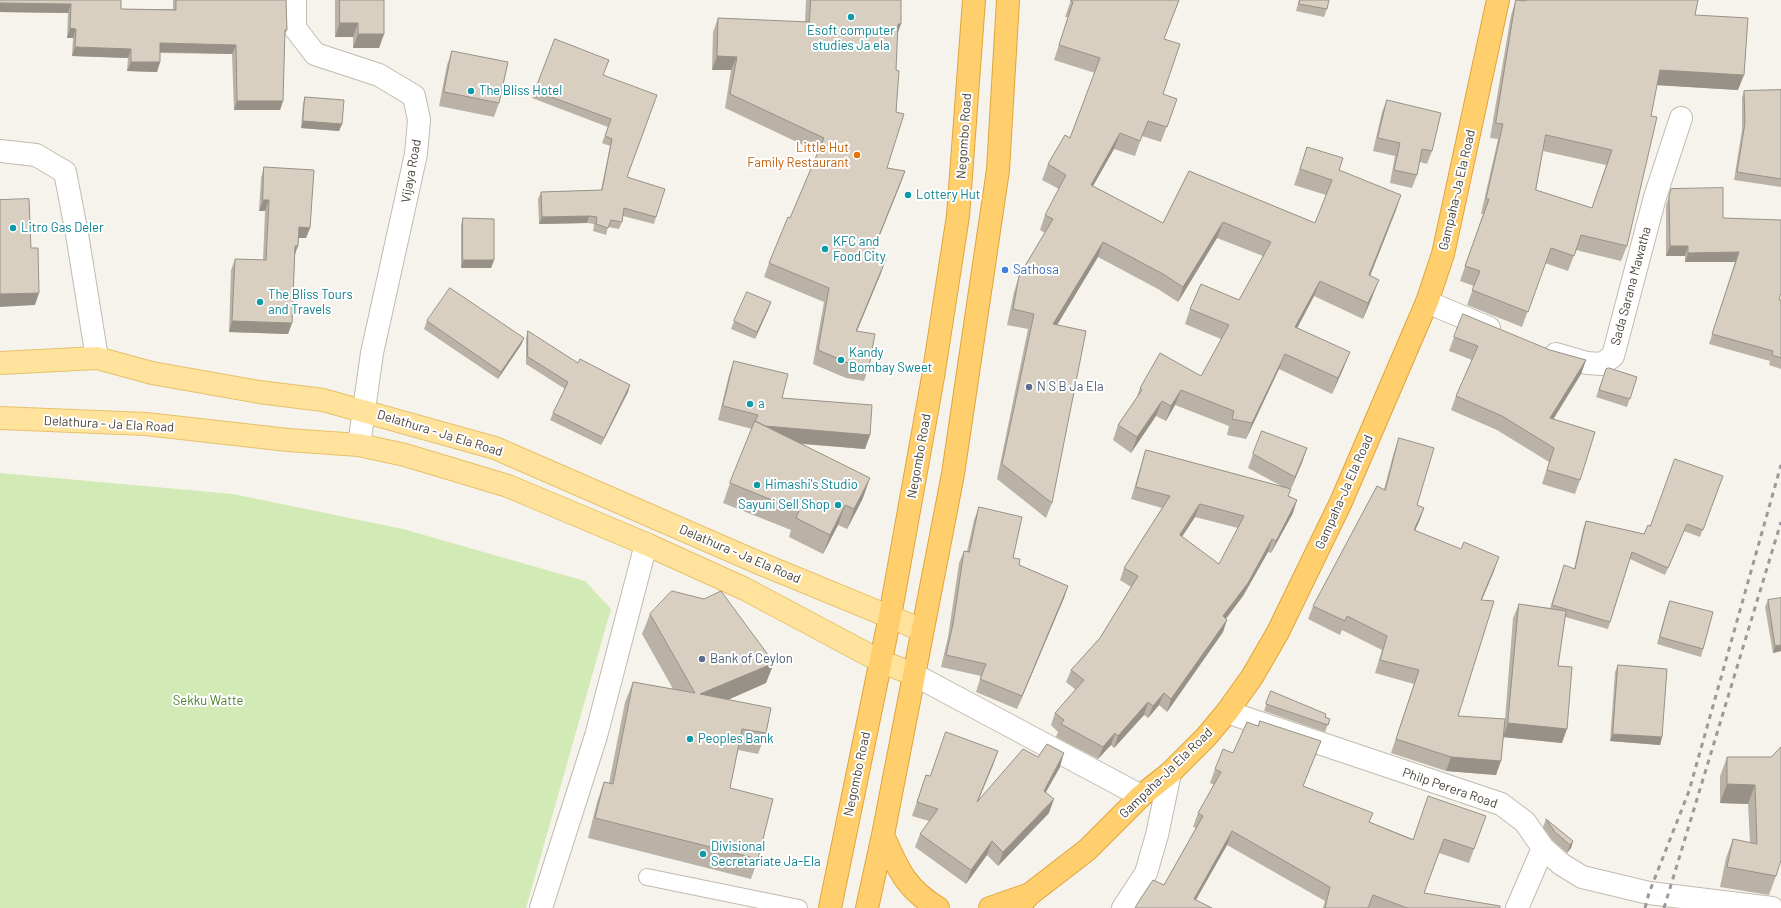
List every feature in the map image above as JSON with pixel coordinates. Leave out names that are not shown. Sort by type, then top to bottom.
[{"type":"highway","name":"Negombo Road","points":[[830,908],[890,616],[934,378],[958,216],[974,0]]},
{"type":"highway","points":[[867,908],[883,835],[953,474],[998,170],[1008,0]]},
{"type":"highway","name":"Gampaha-Ja Ela Road","points":[[990,908],[1024,901],[1087,850],[1141,796],[1170,773],[1206,737],[1227,712],[1252,677],[1278,632],[1341,502],[1427,302],[1443,254],[1498,0]]},
{"type":"highway","points":[[883,835],[898,869],[906,882],[925,900],[938,908]]},
{"type":"main road","name":"Delathura - Ja Ela Road","points":[[0,363],[97,358],[152,373],[259,392],[323,400],[495,448],[759,563],[922,630]]},
{"type":"main road","name":"Delathura - Ja Ela Road","points":[[0,418],[146,424],[288,440],[359,445],[405,455],[508,486],[646,544],[745,589],[880,661],[913,674]]},
{"type":"street","name":"Vijaya Road","points":[[295,0],[296,28],[315,54],[379,75],[414,96],[419,120],[416,154],[372,353],[359,445]]},
{"type":"street","name":"Sada Sarana Mawatha","points":[[1535,346],[1587,363],[1602,364],[1613,356],[1655,197],[1681,118]]},
{"type":"street","points":[[0,151],[36,155],[65,172],[77,234],[97,358]]},
{"type":"street","points":[[1427,302],[1505,334]]},
{"type":"street","points":[[540,908],[596,736],[646,544]]},
{"type":"street","points":[[913,674],[1141,796]]},
{"type":"street","name":"Philp Perera Road","points":[[1227,712],[1501,804],[1525,822],[1543,848],[1562,864],[1582,876],[1649,893],[1772,908]]},
{"type":"street","points":[[1123,908],[1146,873],[1157,835],[1170,773]]},
{"type":"street","points":[[1517,908],[1543,848]]},
{"type":"lane","points":[[647,876],[798,908]]},
{"type":"green space","name":"Sekku Watte","points":[[0,473],[233,494],[403,529],[585,581],[611,609],[526,908],[0,908]]},
{"type":"building","points":[[0,0],[121,0],[121,9],[176,10],[176,0],[286,0],[287,30],[285,30],[283,101],[237,101],[236,45],[160,43],[160,62],[131,62],[131,49],[75,47],[76,29],[70,28],[71,4],[0,3]]},
{"type":"building","points":[[340,0],[384,0],[384,34],[358,34],[358,23],[340,23]]},
{"type":"building","points":[[811,0],[901,0],[901,24],[898,24],[896,70],[899,71],[896,112],[904,114],[887,168],[905,171],[872,253],[886,259],[856,331],[875,334],[869,367],[851,364],[818,350],[829,288],[769,263],[824,138],[730,94],[737,57],[717,56],[718,18],[809,22]]},
{"type":"building","points":[[1071,0],[1179,0],[1164,39],[1180,44],[1163,94],[1177,99],[1167,127],[1148,121],[1140,141],[1120,133],[1091,185],[1163,223],[1189,171],[1315,223],[1332,180],[1300,169],[1307,147],[1343,158],[1339,170],[1401,195],[1369,275],[1379,280],[1368,303],[1320,281],[1295,327],[1350,352],[1338,378],[1285,354],[1252,423],[1232,419],[1234,411],[1181,390],[1171,406],[1162,401],[1137,437],[1118,425],[1142,390],[1140,388],[1160,353],[1201,376],[1229,325],[1190,309],[1201,284],[1239,300],[1271,242],[1223,222],[1183,287],[1163,274],[1103,242],[1053,324],[1086,331],[1052,503],[1002,464],[1034,314],[1013,309],[1019,276],[1053,219],[1045,215],[1066,175],[1048,164],[1065,135],[1070,138],[1100,58],[1059,45],[1073,2]]},
{"type":"building","points":[[1300,0],[1329,0],[1327,9],[1299,4]]},
{"type":"building","points":[[1516,0],[1698,0],[1695,15],[1748,18],[1744,75],[1660,70],[1651,116],[1657,117],[1627,246],[1581,235],[1574,256],[1551,248],[1528,312],[1472,290],[1480,271],[1465,266],[1489,199],[1486,199],[1503,124],[1496,123]],"holes":[[[1546,135],[1612,150],[1592,208],[1536,190]]]},
{"type":"building","points":[[555,39],[609,60],[603,75],[657,95],[627,177],[665,189],[656,217],[624,208],[622,222],[611,220],[608,228],[596,224],[597,217],[542,217],[541,192],[602,190],[612,139],[605,136],[611,119],[535,91]]},
{"type":"building","name":"The Bliss Hotel","points":[[452,51],[508,62],[499,103],[444,92]]},
{"type":"building","points":[[1781,90],[1781,179],[1737,172],[1745,123],[1744,91]]},
{"type":"building","points":[[305,97],[344,100],[342,124],[303,121]]},
{"type":"building","points":[[1387,100],[1441,113],[1432,151],[1422,149],[1417,175],[1394,170],[1400,143],[1378,138]]},
{"type":"building","points":[[264,167],[314,170],[310,228],[299,227],[298,246],[295,246],[292,323],[232,321],[235,259],[266,260],[269,200],[263,200]]},
{"type":"building","points":[[1723,188],[1723,218],[1781,220],[1781,293],[1779,300],[1781,300],[1781,358],[1772,355],[1773,351],[1712,334],[1739,252],[1688,253],[1688,246],[1670,246],[1669,196],[1671,189]]},
{"type":"building","points":[[29,199],[31,248],[38,248],[39,293],[0,294],[0,200]]},
{"type":"building","points":[[463,218],[494,219],[494,260],[463,260]]},
{"type":"building","points":[[450,288],[524,338],[501,372],[427,321]]},
{"type":"building","points":[[747,292],[771,302],[757,332],[734,321]]},
{"type":"building","points":[[1463,314],[1550,350],[1586,360],[1550,418],[1595,432],[1580,480],[1547,470],[1554,448],[1502,416],[1456,396],[1478,346],[1454,337]]},
{"type":"building","points":[[528,331],[578,363],[580,359],[630,385],[604,438],[553,413],[568,382],[528,357]]},
{"type":"building","points":[[734,361],[788,374],[782,398],[872,405],[870,435],[765,426],[755,421],[758,415],[723,406]]},
{"type":"building","points":[[1609,368],[1637,377],[1630,399],[1599,390],[1606,369]]},
{"type":"building","points":[[755,421],[870,478],[854,509],[845,505],[830,535],[796,518],[799,511],[730,483]]},
{"type":"building","points":[[1262,431],[1307,448],[1295,477],[1253,454]]},
{"type":"building","points":[[1399,438],[1434,448],[1417,505],[1424,508],[1414,530],[1461,549],[1464,542],[1499,557],[1481,600],[1494,601],[1458,716],[1505,719],[1501,761],[1451,757],[1396,739],[1419,670],[1380,660],[1387,636],[1347,616],[1345,621],[1313,606],[1377,486],[1385,490]]},
{"type":"building","points":[[1146,450],[1291,489],[1288,496],[1297,500],[1276,541],[1272,539],[1248,583],[1223,616],[1227,620],[1171,699],[1164,693],[1153,706],[1148,702],[1118,736],[1115,733],[1103,747],[1061,724],[1064,720],[1055,713],[1084,680],[1071,670],[1100,638],[1138,576],[1124,568],[1170,496],[1136,487]],"holes":[[[1200,504],[1244,516],[1219,564],[1180,535]]]},
{"type":"building","points":[[1675,459],[1723,476],[1703,530],[1687,524],[1668,568],[1632,552],[1610,622],[1552,605],[1564,565],[1575,569],[1586,521],[1644,534],[1648,525],[1650,526]]},
{"type":"building","points":[[979,507],[1022,517],[1013,558],[1020,559],[1019,565],[1068,586],[1022,696],[980,679],[986,664],[946,655],[953,624],[964,551],[969,552]]},
{"type":"building","points":[[672,591],[704,599],[721,591],[774,663],[700,694],[771,708],[766,733],[742,729],[730,788],[773,799],[758,859],[595,818],[604,782],[613,784],[633,682],[695,693],[650,614]]},
{"type":"building","points":[[1781,598],[1781,645],[1775,646],[1768,600]]},
{"type":"building","points":[[1670,601],[1713,612],[1703,649],[1660,637]]},
{"type":"building","points":[[1519,604],[1566,611],[1558,666],[1572,667],[1567,729],[1508,723]]},
{"type":"building","points":[[1618,665],[1667,669],[1662,737],[1613,734]]},
{"type":"building","points":[[1271,691],[1326,714],[1325,717],[1330,719],[1328,725],[1266,704]]},
{"type":"building","points":[[1260,721],[1321,741],[1303,786],[1373,813],[1369,822],[1413,840],[1428,796],[1486,816],[1474,849],[1444,839],[1424,893],[1500,906],[1500,908],[1407,908],[1373,895],[1368,908],[1325,908],[1330,887],[1232,831],[1194,899],[1212,908],[1135,908],[1153,880],[1164,885],[1203,816],[1198,813],[1221,772],[1215,769],[1223,749],[1233,753],[1247,722],[1258,726]]},
{"type":"building","points":[[946,732],[998,751],[977,802],[1023,749],[1038,757],[1047,744],[1064,753],[1044,791],[1054,799],[1003,852],[992,841],[971,870],[920,834],[938,809],[917,802],[926,775],[930,776]]},
{"type":"building","points":[[1781,747],[1781,860],[1776,876],[1727,867],[1733,839],[1757,844],[1755,785],[1727,784],[1727,757],[1771,757]]},
{"type":"building","points":[[1546,819],[1573,841],[1570,845],[1555,832]]},
{"type":"railway","points":[[1645,908],[1649,893],[1689,791],[1781,465]]},
{"type":"railway","points":[[1664,908],[1781,522]]},
{"type":"place","name":"Esoft computer studies Ja ela","points":[[851,17]]},
{"type":"place","name":"The Bliss Hotel","points":[[471,91]]},
{"type":"place","name":"Little Hut Family Restaurant","points":[[857,155]]},
{"type":"place","name":"Lottery Hut","points":[[908,195]]},
{"type":"place","name":"Litro Gas Deler","points":[[13,228]]},
{"type":"place","name":"KFC and Food City","points":[[825,249]]},
{"type":"place","name":"Sathosa","points":[[1005,270]]},
{"type":"place","name":"The Bliss Tours and Travels","points":[[260,302]]},
{"type":"place","name":"Kandy Bombay Sweet","points":[[841,360]]},
{"type":"place","name":"N S B Ja Ela","points":[[1029,387]]},
{"type":"place","name":"a","points":[[750,404]]},
{"type":"place","name":"Himashi's Studio","points":[[757,485]]},
{"type":"place","name":"Sayuni Sell Shop","points":[[838,505]]},
{"type":"place","name":"Bank of Ceylon","points":[[702,659]]},
{"type":"place","name":"Peoples Bank","points":[[690,739]]},
{"type":"place","name":"Divisional Secretariate Ja-Ela","points":[[703,854]]}]
